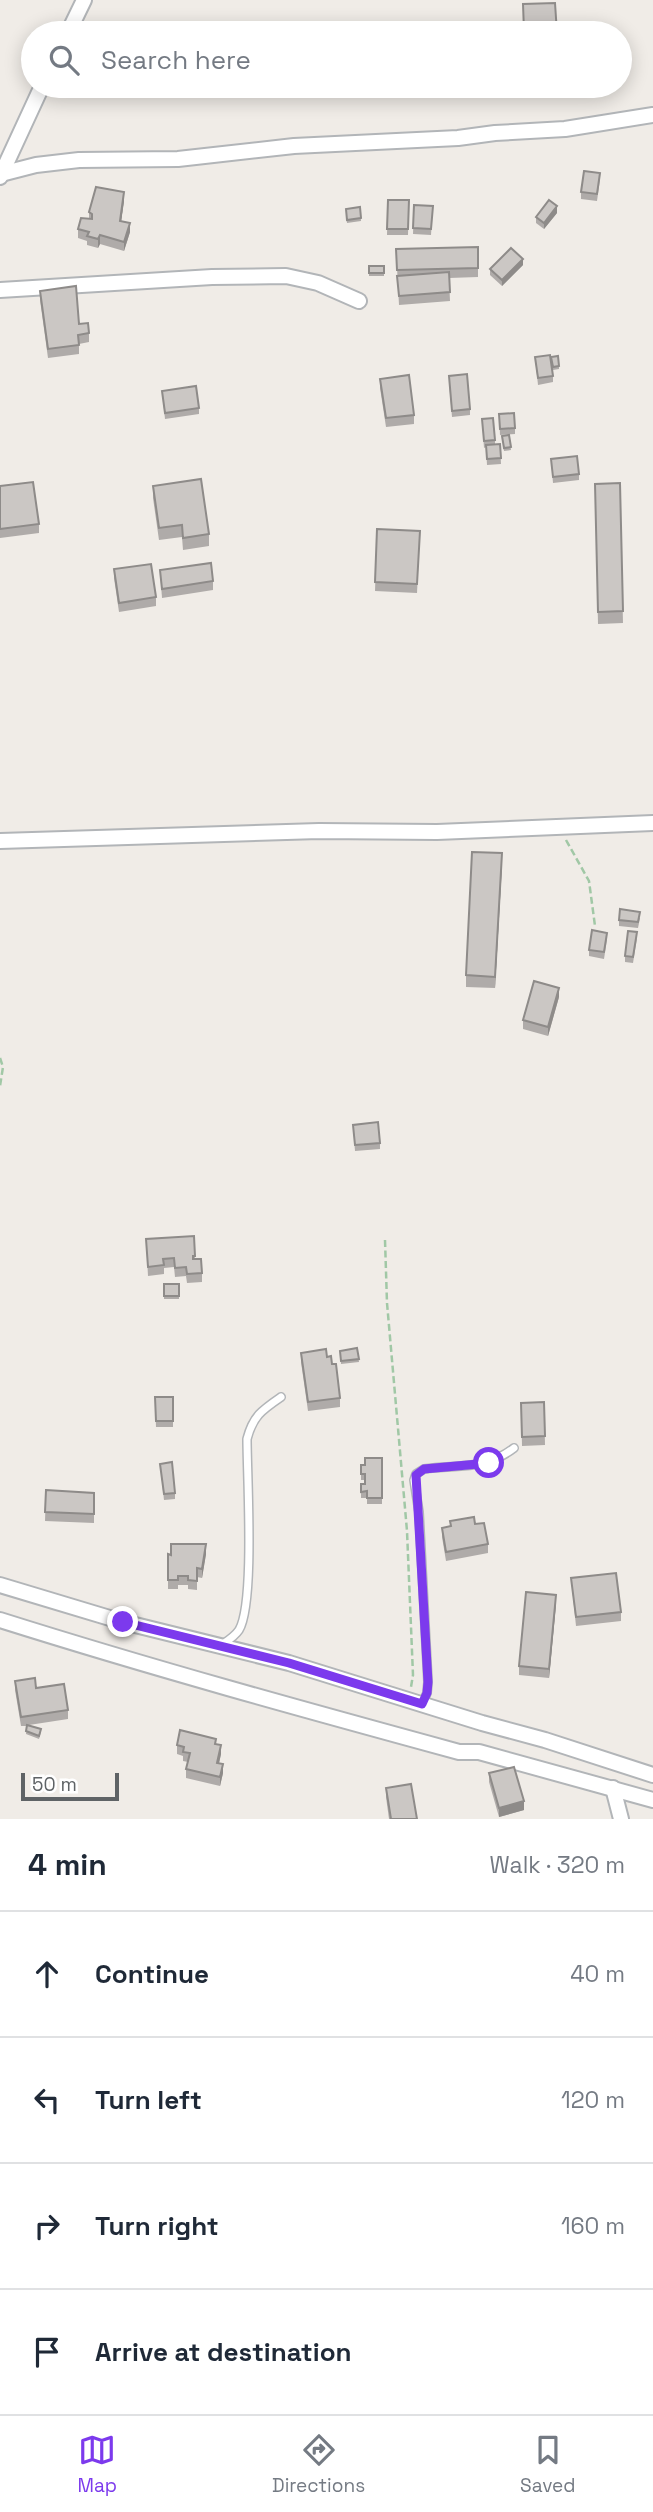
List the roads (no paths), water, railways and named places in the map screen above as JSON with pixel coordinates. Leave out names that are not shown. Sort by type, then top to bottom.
[{"type":"street","points":[[74,21],[84,0]]},
{"type":"street","points":[[1,175],[36,98]]},
{"type":"street","points":[[1,175],[26,166],[79,160],[178,159],[294,146],[458,138],[565,129],[653,115]]},
{"type":"street","points":[[0,290],[212,277],[286,276],[318,283],[359,301]]},
{"type":"street","points":[[0,841],[319,831],[437,832],[653,823]]},
{"type":"street","points":[[0,1585],[123,1622],[289,1663],[545,1740],[653,1776]]},
{"type":"street","points":[[0,1620],[302,1710],[459,1752],[479,1752],[653,1800]]},
{"type":"street","points":[[613,1788],[621,1819]]},
{"type":"lane","points":[[219,1647],[240,1629],[245,1613],[248,1565],[247,1439],[252,1422],[281,1396]]},
{"type":"lane","points":[[422,1704],[428,1682],[416,1475],[431,1468],[489,1463],[500,1459],[514,1448]]}]
